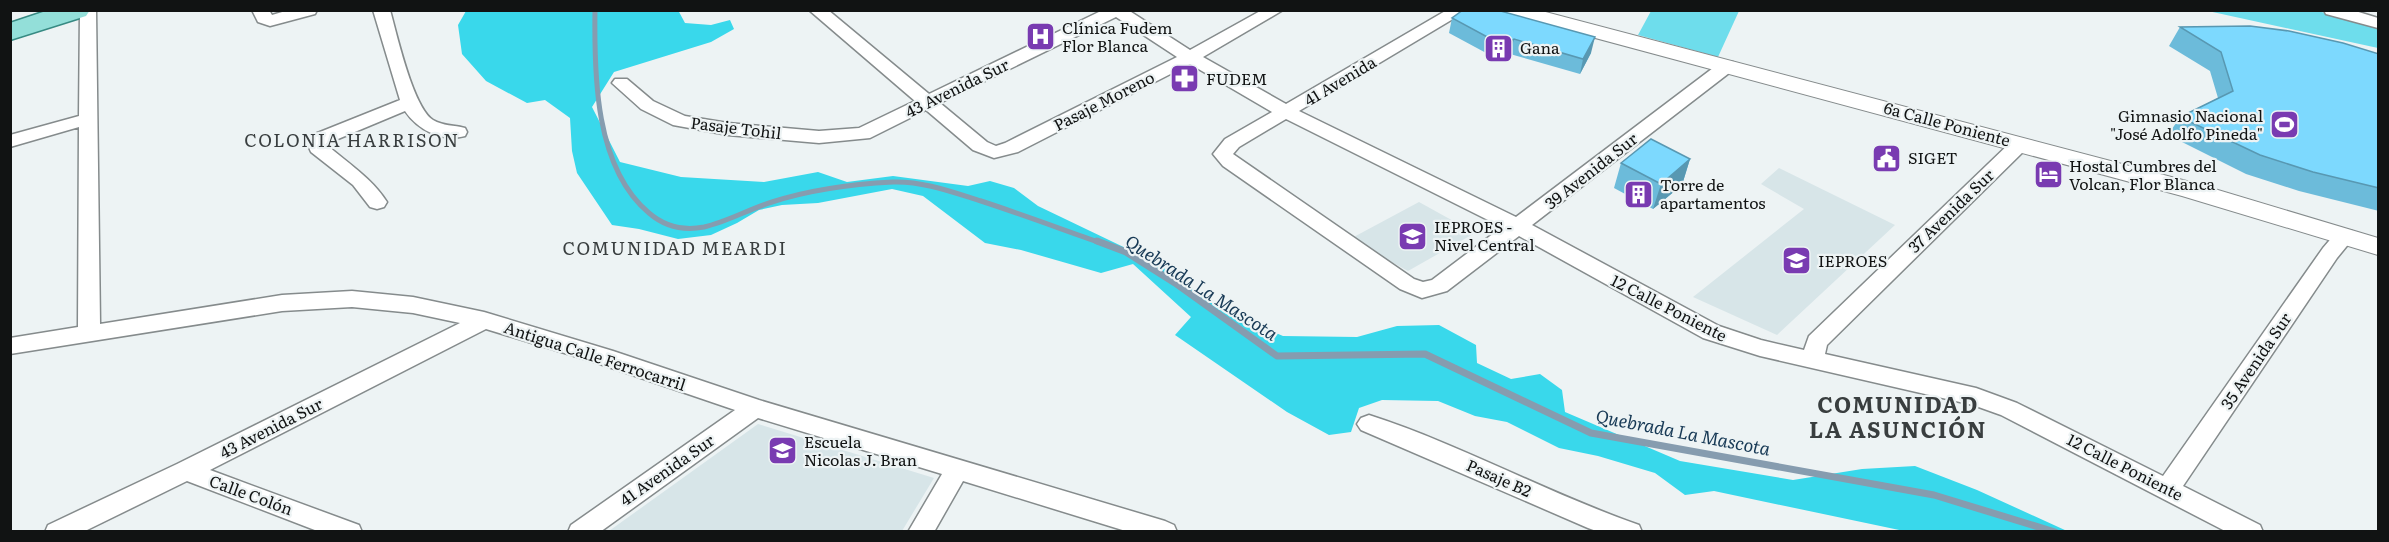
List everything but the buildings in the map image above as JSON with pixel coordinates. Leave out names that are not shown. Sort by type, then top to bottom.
[{"type":"main road","points":[[10,22],[44,10]]},
{"type":"main road","points":[[10,32],[77,10]]},
{"type":"street","points":[[88,10],[89,334]]},
{"type":"street","points":[[260,10],[264,18],[270,21],[309,10]]},
{"type":"street","points":[[381,10],[417,117],[438,130],[458,132]]},
{"type":"street","points":[[818,10],[927,102]]},
{"type":"street","name":"Pasaje Moreno","points":[[927,102],[980,146],[994,152],[1011,148],[1190,57],[1275,10]]},
{"type":"street","name":"41 Avenida","points":[[1422,290],[1407,284],[1230,162],[1223,154],[1232,143],[1288,113],[1460,10]]},
{"type":"street","name":"6a Calle Poniente","points":[[1513,10],[2222,199],[2379,247]]},
{"type":"street","points":[[2332,10],[2379,23]]},
{"type":"street","name":"43 Avenida Sur","points":[[863,134],[1117,11]]},
{"type":"street","name":"12 Calle Poniente","points":[[1117,11],[1190,57],[1288,113],[1519,227],[1711,332],[1731,340],[1998,405],[2251,531]]},
{"type":"street","name":"39 Avenida Sur","points":[[1422,290],[1439,286],[1727,66]]},
{"type":"street","name":"Pasaje Tohil","points":[[621,83],[647,105],[680,121],[728,129],[819,137],[863,134]]},
{"type":"street","points":[[377,202],[360,181],[318,148],[316,143],[322,138],[411,102]]},
{"type":"street","points":[[10,141],[88,119]]},
{"type":"street","name":"37 Avenida Sur","points":[[1813,360],[1817,342],[2020,144]]},
{"type":"street","name":"35 Avenida Sur","points":[[2168,489],[2330,252],[2345,236]]},
{"type":"street","name":"Antigua Calle Ferrocarril","points":[[10,346],[282,303],[327,299],[376,300],[413,305],[484,320],[605,357],[755,408],[1165,531]]},
{"type":"street","name":"43 Avenida Sur","points":[[57,531],[186,471],[484,320]]},
{"type":"street","name":"41 Avenida Sur","points":[[580,531],[755,408]]},
{"type":"street","name":"Pasaje B2","points":[[1369,424],[1419,442],[1587,517],[1629,531]]},
{"type":"street","points":[[920,531],[957,470]]},
{"type":"street","name":"Calle Colón","points":[[186,471],[350,531]]},
{"type":"shaded area","points":[[678,10],[685,23],[711,25],[730,20],[734,29],[711,42],[614,72],[592,107],[620,162],[681,177],[764,182],[818,172],[847,182],[893,176],[968,186],[990,181],[1014,188],[1038,206],[1159,264],[1221,310],[1283,336],[1357,337],[1397,326],[1439,325],[1476,345],[1477,363],[1511,379],[1540,374],[1562,390],[1565,412],[1680,461],[1793,480],[1862,469],[1915,466],[1977,490],[2067,531],[1904,531],[1714,491],[1685,495],[1655,473],[1598,456],[1559,448],[1507,422],[1475,416],[1438,401],[1382,400],[1359,408],[1351,432],[1329,435],[1287,412],[1175,335],[1191,317],[1133,264],[1101,273],[1021,250],[985,243],[923,196],[892,189],[818,203],[782,205],[759,210],[711,235],[678,239],[612,225],[577,173],[572,151],[570,118],[545,100],[527,103],[486,81],[462,54],[458,25],[466,11]]},
{"type":"shaded area","points":[[1651,11],[1739,11],[1718,57],[1638,35]]},
{"type":"shaded area","points":[[2208,11],[2318,11],[2378,27],[2378,48]]},
{"type":"shaded area","name":"IEPROES","points":[[1779,168],[1895,225],[1777,335],[1693,297],[1804,209],[1761,184]]},
{"type":"shaded area","name":"IEPROES - Nivel Central","points":[[1419,202],[1475,233],[1408,271],[1350,239]]},
{"type":"shaded area","name":"Escuela Nicolas J. Bran","points":[[758,424],[934,478],[902,531],[609,531]]},
{"type":"waterway","name":"Quebrada La Mascota","points":[[595,10],[597,91],[608,146],[631,194],[649,213],[661,221],[681,228],[704,227],[763,205],[801,194],[847,186],[904,182],[959,194],[1101,243]]},
{"type":"waterway","name":"Quebrada La Mascota","points":[[1097,241],[1126,252],[1175,283],[1277,356],[1425,354],[1591,433],[1934,495],[2055,532]]},
{"type":"place","name":"Clínica Fudem Flor Blanca","points":[[1041,37]]},
{"type":"place","name":"Gana","points":[[1499,48]]},
{"type":"place","name":"FUDEM","points":[[1185,79]]},
{"type":"place","name":"Gimnasio Nacional \"José Adolfo Pineda\"","points":[[2284,125]]},
{"type":"place","name":"SIGET","points":[[1887,158]]},
{"type":"place","name":"Hostal Cumbres del Volcan, Flor Blanca","points":[[2048,175]]},
{"type":"place","name":"Torre de apartamentos","points":[[1639,194]]},
{"type":"place","name":"IEPROES - Nivel Central","points":[[1413,236]]},
{"type":"place","name":"IEPROES","points":[[1797,261]]},
{"type":"place","name":"Escuela Nicolas J. Bran","points":[[783,451]]},
{"type":"district","name":"COLONIA HARRISON","points":[[352,141]]},
{"type":"district","name":"COMUNIDAD MEARDI","points":[[675,249]]},
{"type":"district","name":"COMUNIDAD LA ASUNCIÓN","points":[[1898,418]]}]
